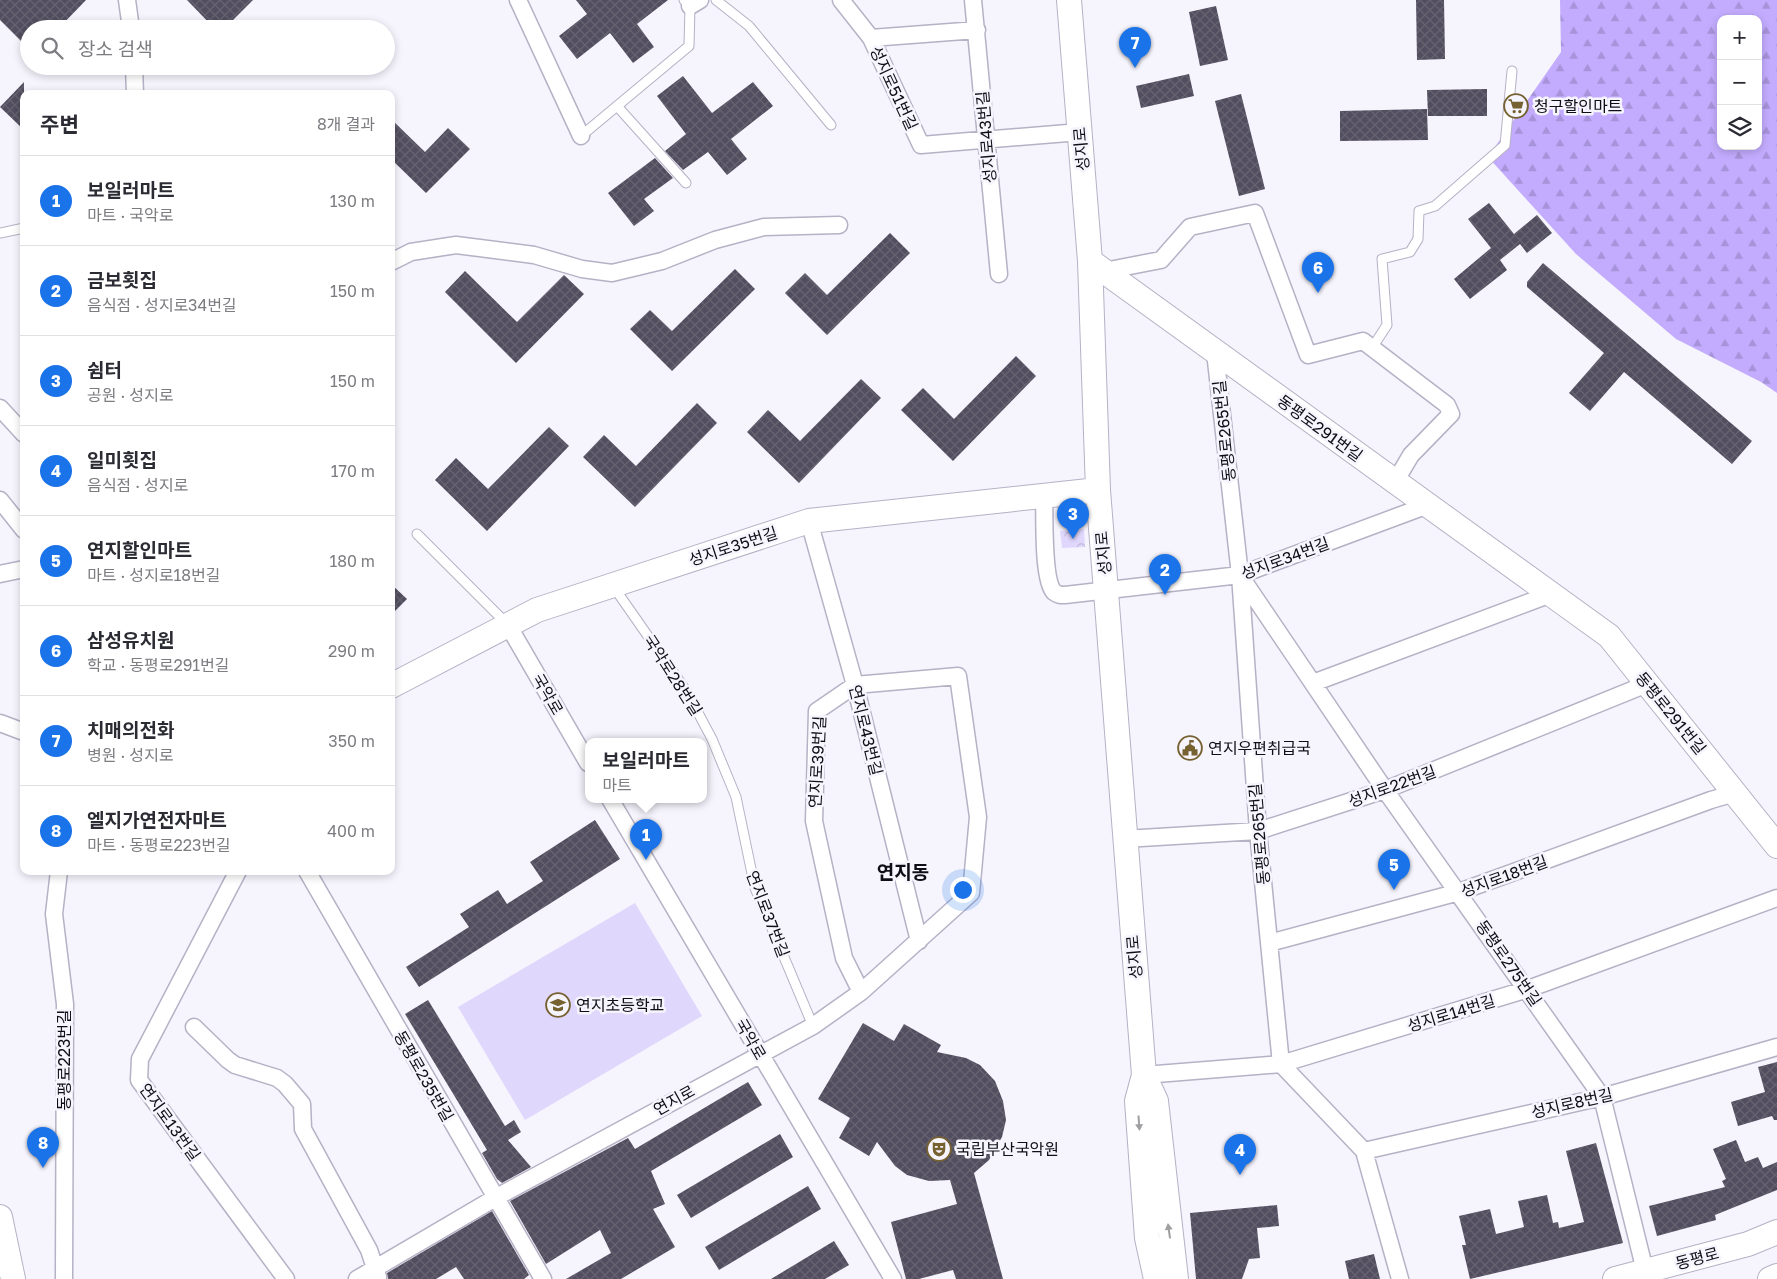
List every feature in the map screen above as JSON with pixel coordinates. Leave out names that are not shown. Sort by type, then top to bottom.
[{"type":"main road","name":"성지로","points":[[1069,0],[1080,132],[1097,266],[1098,490],[1144,1076],[1137,1101],[1147,1238],[1143,1279]]},
{"type":"main road","name":"동평로291번길","points":[[1097,266],[1609,636],[1777,846]]},
{"type":"main road","name":"성지로35번길","points":[[395,684],[537,610],[809,521],[1098,490]]},
{"type":"main road","name":"성지로","points":[[1144,1076],[1156,1101],[1172,1277]]},
{"type":"main road","points":[[0,1217],[7,1265]]},
{"type":"main road","name":"동평로","points":[[1615,1279],[1748,1244],[1777,1232]]},
{"type":"main road","name":"성지로","points":[[1147,1238],[1172,1277]]},
{"type":"main road","points":[[1770,1279],[1777,1276]]},
{"type":"street","points":[[127,0],[130,20]]},
{"type":"street","points":[[518,0],[581,136]]},
{"type":"street","name":"성지로51번길","points":[[841,0],[871,38],[921,145],[1080,132]]},
{"type":"street","name":"성지로43번길","points":[[973,0],[999,274]]},
{"type":"street","points":[[871,38],[977,30]]},
{"type":"street","points":[[134,75],[135,90]]},
{"type":"street","points":[[1097,266],[1161,260],[1190,227],[1255,212],[1308,355],[1362,341],[1447,405],[1451,414],[1411,455],[1395,482]]},
{"type":"street","points":[[395,260],[411,252],[456,245],[534,255],[582,269],[612,272],[662,261],[715,240],[764,227],[839,225]]},
{"type":"street","name":"동평로265번길","points":[[1215,352],[1240,575],[1258,831],[1281,1064]]},
{"type":"street","points":[[0,408],[20,430]]},
{"type":"street","name":"성지로34번길","points":[[1044,495],[1046,564],[1052,590],[1058,595],[1240,575],[1428,505]]},
{"type":"street","points":[[0,500],[20,525]]},
{"type":"street","name":"연지로43번길","points":[[809,521],[855,685],[920,941]]},
{"type":"street","points":[[0,574],[20,570]]},
{"type":"street","name":"동평로275번길","points":[[1240,575],[1385,790],[1528,989],[1602,1097],[1645,1271]]},
{"type":"street","points":[[1313,683],[1551,594]]},
{"type":"street","name":"국악로","points":[[508,625],[585,757]]},
{"type":"street","name":"연지로39번길","points":[[861,992],[844,958],[814,821],[816,711],[855,685],[958,676],[978,817],[971,893]]},
{"type":"street","name":"성지로22번길","points":[[1124,839],[1258,831],[1385,790],[1647,684]]},
{"type":"street","points":[[0,723],[20,730]]},
{"type":"street","name":"성지로18번길","points":[[1269,943],[1459,892],[1711,800],[1735,793]]},
{"type":"street","name":"국악로","points":[[612,803],[893,1279]]},
{"type":"street","name":"동평로223번길","points":[[59,875],[54,914],[65,1004],[64,1279]]},
{"type":"street","name":"연지로13번길","points":[[236,875],[140,1059],[138,1070],[143,1087],[286,1279]]},
{"type":"street","name":"동평로235번길","points":[[309,875],[543,1279]]},
{"type":"street","name":"연지로","points":[[357,1279],[377,1274],[495,1198],[814,1026],[861,992],[920,941],[971,893]]},
{"type":"street","name":"성지로14번길","points":[[1144,1076],[1281,1064],[1528,989],[1777,898]]},
{"type":"street","points":[[194,1027],[235,1065],[277,1078],[285,1084],[302,1104],[303,1128],[369,1250],[377,1274]]},
{"type":"street","name":"성지로8번길","points":[[1364,1151],[1602,1097],[1777,1047]]},
{"type":"street","points":[[1281,1064],[1364,1151],[1400,1279]]},
{"type":"lane","points":[[716,0],[748,26],[831,126]]},
{"type":"lane","points":[[581,136],[689,46],[691,2]]},
{"type":"lane","points":[[1372,348],[1387,325],[1382,259],[1410,252],[1418,239],[1419,211],[1435,206],[1505,145],[1512,71]]},
{"type":"lane","points":[[617,106],[686,182]]},
{"type":"lane","points":[[0,233],[20,229]]},
{"type":"lane","points":[[418,534],[508,625]]},
{"type":"lane","name":"국악로28번길","points":[[613,586],[686,692],[712,739],[736,797]]},
{"type":"lane","name":"연지로37번길","points":[[736,797],[755,888],[814,1026]]},
{"type":"green space","points":[[1560,0],[1777,0],[1777,393],[1761,382],[1676,339],[1576,254],[1488,157],[1561,52]]},
{"type":"green space","points":[[1084,529],[1085,547],[1062,548],[1060,531]]},
{"type":"green space","points":[[635,903],[702,1016],[525,1120],[458,1007]]},
{"type":"building","points":[[0,0],[86,0],[67,20],[20,20],[20,40],[0,20]]},
{"type":"building","points":[[187,0],[253,0],[233,20],[206,20]]},
{"type":"building","points":[[576,0],[668,0],[637,24],[654,47],[633,63],[610,33],[577,59],[559,36],[587,14]]},
{"type":"building","points":[[1416,0],[1444,0],[1445,59],[1417,60]]},
{"type":"building","points":[[1216,6],[1228,60],[1200,66],[1189,12]]},
{"type":"building","points":[[1189,74],[1194,96],[1141,108],[1136,86]]},
{"type":"building","points":[[683,76],[712,113],[753,82],[773,106],[731,139],[747,159],[727,175],[708,152],[683,170],[665,151],[686,134],[657,96]]},
{"type":"building","points":[[24,82],[24,90],[20,90],[20,126],[0,107]]},
{"type":"building","points":[[1487,89],[1487,116],[1428,116],[1427,90]]},
{"type":"building","points":[[1241,94],[1265,189],[1239,196],[1215,101]]},
{"type":"building","points":[[1427,109],[1428,140],[1340,141],[1340,111]]},
{"type":"building","points":[[395,123],[425,152],[448,128],[470,149],[426,193],[395,163]]},
{"type":"building","points":[[655,158],[673,178],[644,199],[654,211],[634,226],[608,193]]},
{"type":"building","points":[[1489,203],[1514,234],[1537,215],[1552,233],[1527,253],[1520,244],[1500,260],[1507,270],[1470,299],[1454,279],[1491,248],[1468,219]]},
{"type":"building","points":[[890,233],[910,253],[827,335],[785,293],[805,273],[827,295]]},
{"type":"building","points":[[1543,263],[1752,441],[1732,464],[1624,372],[1590,411],[1569,393],[1604,353],[1527,287],[1527,282]]},
{"type":"building","points":[[735,269],[755,289],[672,371],[630,329],[650,310],[672,331]]},
{"type":"building","points":[[465,271],[517,322],[564,275],[584,294],[516,363],[445,292]]},
{"type":"building","points":[[1016,356],[1036,376],[953,461],[901,410],[923,388],[954,419]]},
{"type":"building","points":[[861,379],[881,398],[799,483],[747,432],[768,410],[800,441]]},
{"type":"building","points":[[697,403],[717,423],[635,507],[583,457],[604,435],[636,466]]},
{"type":"building","points":[[549,427],[569,446],[487,531],[435,480],[456,458],[488,489]]},
{"type":"building","points":[[395,588],[407,599],[395,611]]},
{"type":"building","points":[[595,820],[620,859],[419,987],[406,967],[469,927],[460,914],[498,890],[507,904],[543,881],[530,862]]},
{"type":"building","points":[[428,1000],[505,1126],[514,1120],[521,1132],[508,1140],[531,1167],[502,1183],[497,1179],[482,1153],[487,1150],[405,1014]]},
{"type":"building","name":"국립부산국악원","points":[[863,1023],[894,1041],[904,1024],[941,1045],[937,1052],[966,1058],[980,1065],[995,1081],[1003,1101],[1006,1120],[1002,1137],[989,1160],[974,1173],[1003,1279],[956,1279],[953,1270],[919,1279],[906,1279],[891,1222],[957,1204],[950,1180],[929,1181],[907,1175],[895,1166],[877,1142],[869,1156],[839,1138],[850,1118],[818,1099]]},
{"type":"building","points":[[1777,1062],[1777,1120],[1774,1120],[1772,1116],[1738,1126],[1731,1102],[1765,1092],[1758,1067]]},
{"type":"building","points":[[748,1082],[762,1105],[651,1171],[665,1204],[653,1209],[675,1247],[621,1279],[566,1279],[611,1253],[600,1230],[546,1264],[510,1201],[628,1138],[635,1149]]},
{"type":"building","points":[[780,1134],[793,1157],[691,1218],[677,1195]]},
{"type":"building","points":[[1736,1140],[1745,1162],[1758,1157],[1763,1168],[1777,1162],[1777,1190],[1715,1215],[1716,1220],[1657,1236],[1649,1206],[1725,1187],[1722,1181],[1726,1179],[1713,1149]]},
{"type":"building","points":[[1596,1143],[1623,1243],[1470,1279],[1462,1245],[1466,1245],[1459,1216],[1490,1209],[1496,1234],[1524,1227],[1518,1201],[1547,1195],[1553,1223],[1558,1222],[1559,1228],[1584,1222],[1566,1151]]},
{"type":"building","points":[[808,1186],[821,1209],[719,1270],[705,1247]]},
{"type":"building","points":[[1277,1205],[1279,1226],[1257,1228],[1260,1258],[1249,1259],[1242,1279],[1196,1279],[1190,1213]]},
{"type":"building","points":[[492,1211],[529,1275],[524,1279],[464,1279],[456,1267],[436,1279],[388,1279],[387,1273]]},
{"type":"building","points":[[834,1241],[849,1265],[825,1279],[771,1279]]},
{"type":"building","points":[[1374,1254],[1380,1279],[1349,1279],[1345,1261]]},
{"type":"place","name":"치매의전화","points":[[1135,68]]},
{"type":"place","name":"청구할인마트","points":[[1516,106]]},
{"type":"place","name":"삼성유치원","points":[[1318,293]]},
{"type":"place","name":"쉼터","points":[[1073,539]]},
{"type":"place","name":"금보횟집","points":[[1165,595]]},
{"type":"place","name":"연지우편취급국","points":[[1190,748]]},
{"type":"place","name":"보일러마트","points":[[646,860]]},
{"type":"place","name":"연지할인마트","points":[[1394,890]]},
{"type":"place","name":"연지초등학교","points":[[558,1005]]},
{"type":"place","name":"국립부산국악원","points":[[939,1149]]},
{"type":"place","name":"엘지가연전자마트","points":[[43,1168]]},
{"type":"place","name":"일미횟집","points":[[1240,1175]]},
{"type":"district","name":"연지동","points":[[903,871]]}]
